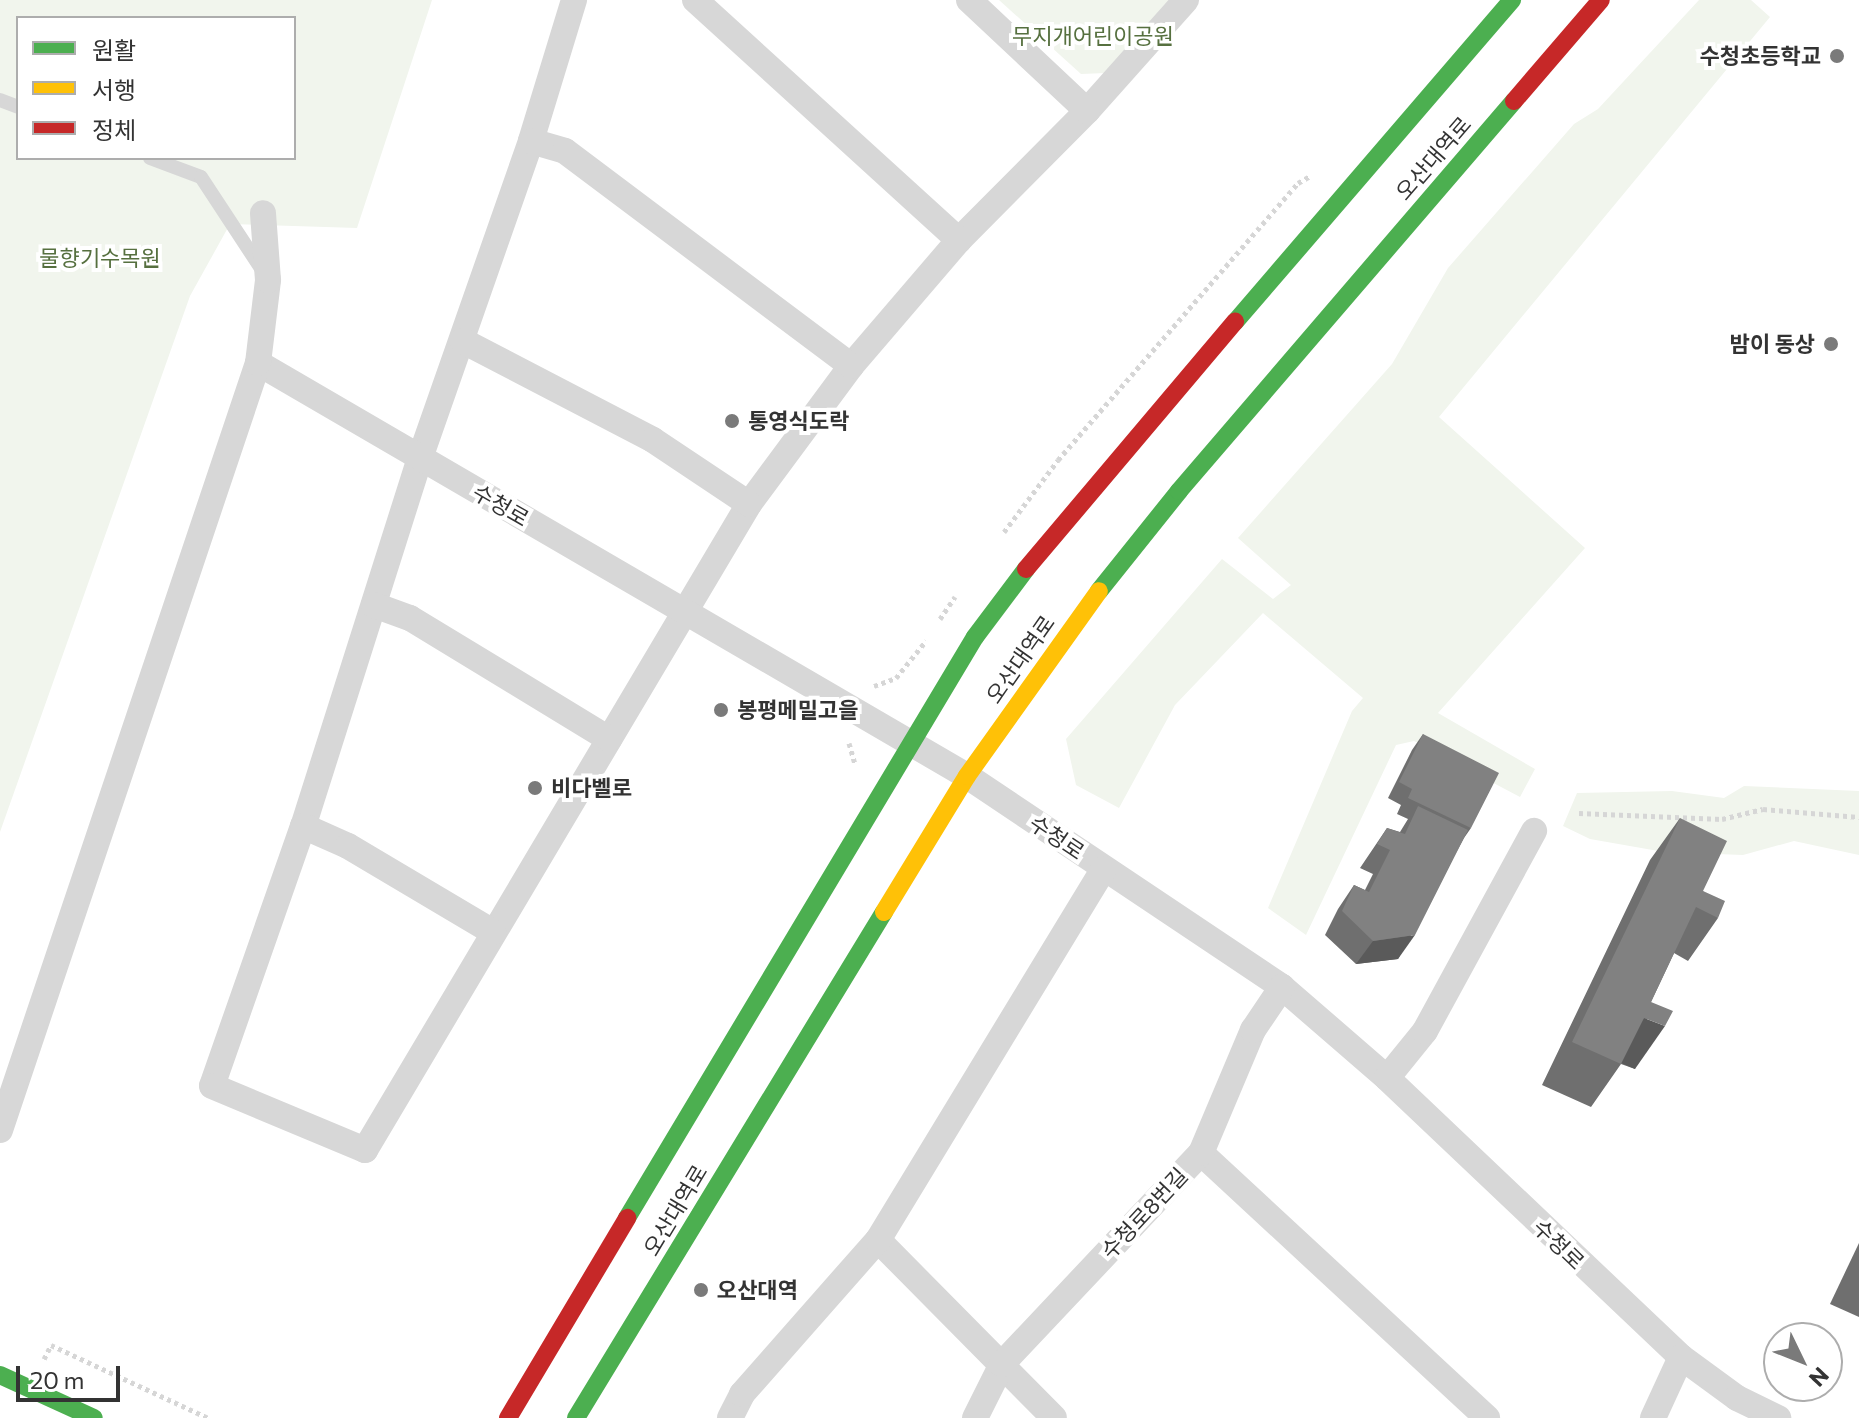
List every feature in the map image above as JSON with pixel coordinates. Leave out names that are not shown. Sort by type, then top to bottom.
[{"type":"main road","name":"오산대역로","points":[[508,1418],[909,742],[975,637],[1033,559],[1512,0]]},
{"type":"main road","name":"오산대역로","points":[[576,1418],[967,776],[1090,602],[1170,502],[1601,0]]},
{"type":"main road","points":[[0,1375],[94,1418]]},
{"type":"street","points":[[574,0],[531,141],[420,458],[303,826],[212,1086],[365,1150],[749,504],[851,366],[959,240],[1087,111],[1186,0]]},
{"type":"street","points":[[695,0],[959,240]]},
{"type":"street","points":[[969,0],[1087,111]]},
{"type":"street","points":[[531,141],[565,151],[851,366]]},
{"type":"street","points":[[0,1130],[258,363],[268,280],[263,213]]},
{"type":"street","points":[[463,341],[653,440],[749,504]]},
{"type":"street","name":"수청로","points":[[258,363],[967,776],[1282,987],[1387,1078],[1681,1357],[1737,1398],[1778,1418]]},
{"type":"street","points":[[374,605],[410,618],[609,739]]},
{"type":"street","points":[[303,826],[348,846],[493,932]]},
{"type":"street","points":[[1387,1078],[1425,1031],[1534,831]]},
{"type":"street","points":[[730,1418],[742,1394],[878,1240],[1104,869]]},
{"type":"street","name":"수청로8번길","points":[[975,1418],[1002,1364],[1201,1153],[1253,1030],[1282,987]]},
{"type":"street","points":[[1201,1153],[1487,1418]]},
{"type":"street","points":[[878,1240],[1054,1418]]},
{"type":"street","points":[[1653,1418],[1681,1357]]},
{"type":"lane","points":[[155,160],[201,177],[268,280]]},
{"type":"path","points":[[1579,813],[1722,819],[1763,809],[1859,817]]},
{"type":"path","points":[[51,1345],[208,1418]]},
{"type":"green space","name":"물향기수목원","points":[[0,0],[432,0],[357,228],[230,224],[190,296],[0,832]]},
{"type":"green space","name":"무지개어린이공원","points":[[999,0],[1172,0],[1106,73],[1081,74]]},
{"type":"green space","points":[[1699,0],[1751,0],[1770,17],[1439,417],[1585,548],[1438,713],[1535,769],[1520,797],[1414,741],[1396,745],[1306,935],[1268,908],[1352,711],[1363,698],[1263,613],[1175,705],[1119,808],[1076,785],[1066,739],[1222,559],[1273,599],[1291,585],[1238,538],[1392,364],[1448,268],[1574,124],[1598,109]]},
{"type":"green space","points":[[1744,786],[1859,791],[1859,855],[1794,841],[1743,855],[1664,852],[1590,839],[1563,826],[1577,793],[1672,791],[1724,798]]},
{"type":"building","points":[[1423,734],[1499,773],[1471,828],[1408,798],[1412,789],[1399,782]]},
{"type":"building","points":[[1418,806],[1468,830],[1415,935],[1373,941],[1342,911],[1354,885],[1369,892],[1390,850],[1377,844],[1387,828],[1405,834]]},
{"type":"building","points":[[1680,818],[1727,841],[1703,891],[1725,901],[1718,918],[1696,907],[1651,1002],[1673,1011],[1665,1026],[1644,1018],[1621,1064],[1572,1042]]},
{"type":"traffic: fast","points":[[1235,322],[1512,0]]},
{"type":"traffic: fast","points":[[1099,591],[1179,491],[1514,101]]},
{"type":"traffic: fast","points":[[627,1218],[975,637],[1026,569]]},
{"type":"traffic: fast","points":[[576,1418],[884,912]]},
{"type":"traffic: fast","points":[[0,1375],[94,1418]]},
{"type":"traffic: slow","points":[[884,912],[967,776],[1099,591]]},
{"type":"traffic: jam","points":[[1514,101],[1601,0]]},
{"type":"traffic: jam","points":[[1026,569],[1235,322]]},
{"type":"traffic: jam","points":[[508,1418],[627,1218]]},
{"type":"place","name":"수청초등학교","points":[[1837,56]]},
{"type":"place","name":"밤이 동상","points":[[1831,344]]},
{"type":"place","name":"통영식도락","points":[[732,421]]},
{"type":"place","name":"봉평메밀고을","points":[[721,710]]},
{"type":"place","name":"비다벨로","points":[[535,788]]},
{"type":"place","name":"오산대역","points":[[701,1290]]}]
